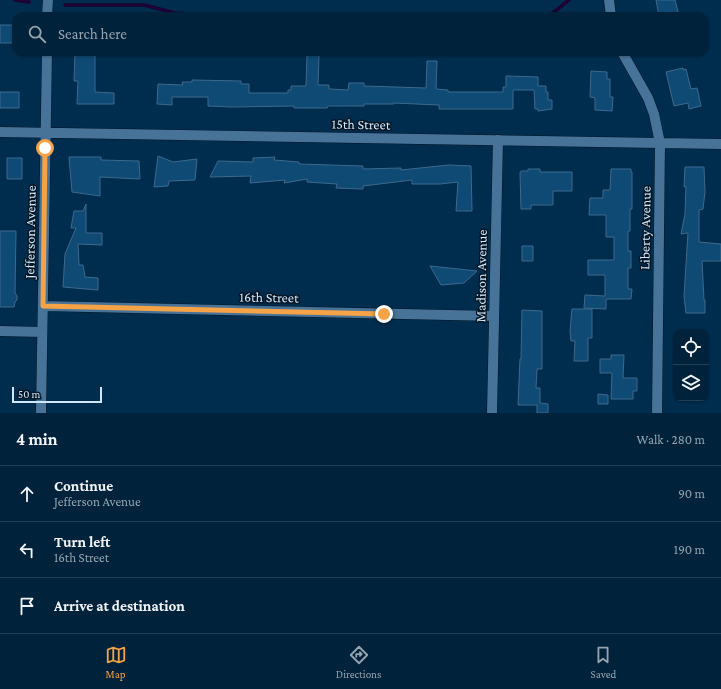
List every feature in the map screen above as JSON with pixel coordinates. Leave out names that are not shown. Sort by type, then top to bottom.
[{"type":"street","points":[[47,12],[48,0]]},
{"type":"street","points":[[609,0],[610,12]]},
{"type":"street","name":"Jefferson Avenue","points":[[41,413],[47,56]]},
{"type":"street","name":"Liberty Avenue","points":[[624,56],[648,98],[654,114],[660,143],[657,413]]},
{"type":"street","name":"15th Street","points":[[0,132],[721,144]]},
{"type":"street","name":"Madison Avenue","points":[[492,413],[498,140]]},
{"type":"street","name":"16th Street","points":[[43,306],[494,316]]},
{"type":"street","points":[[0,331],[42,332]]},
{"type":"building","points":[[656,0],[675,0],[678,12],[658,12]]},
{"type":"building","points":[[0,25],[12,25],[12,43],[0,43]]},
{"type":"building","points":[[75,56],[95,56],[95,92],[114,93],[114,104],[77,104],[78,81],[74,81]]},
{"type":"building","points":[[307,56],[319,56],[318,85],[329,85],[329,89],[348,90],[349,83],[364,83],[364,86],[426,88],[427,61],[437,61],[436,89],[448,90],[448,92],[503,92],[503,87],[506,87],[506,76],[538,77],[538,86],[546,86],[548,100],[552,100],[552,109],[538,111],[538,109],[535,109],[534,90],[513,90],[513,109],[439,109],[439,105],[394,103],[364,104],[364,106],[328,106],[327,108],[294,108],[294,106],[232,107],[208,106],[208,97],[172,97],[172,105],[157,104],[158,84],[183,85],[182,82],[192,82],[192,80],[241,81],[241,84],[249,84],[249,93],[288,93],[288,90],[291,90],[291,86],[306,86]]},
{"type":"building","points":[[683,68],[683,70],[686,69],[691,89],[697,88],[701,106],[689,109],[688,103],[674,106],[666,72]]},
{"type":"building","points":[[591,71],[607,72],[607,79],[610,79],[610,97],[613,97],[612,111],[595,110],[595,98],[590,97]]},
{"type":"building","points":[[0,92],[19,92],[19,108],[0,108]]},
{"type":"building","points":[[158,156],[173,162],[197,159],[195,180],[169,181],[168,186],[154,187]]},
{"type":"building","points":[[69,157],[101,157],[101,160],[139,161],[140,179],[100,177],[100,196],[72,192]]},
{"type":"building","points":[[275,157],[274,160],[299,162],[299,164],[363,166],[363,169],[401,168],[401,170],[449,165],[471,166],[472,211],[456,211],[458,182],[440,184],[412,184],[412,180],[363,186],[363,189],[336,188],[337,184],[307,182],[307,179],[284,183],[285,180],[250,183],[251,176],[210,177],[218,161],[253,162],[253,158]]},
{"type":"building","points":[[7,158],[22,158],[22,179],[7,179]]},
{"type":"building","points":[[685,167],[704,167],[705,192],[703,209],[699,210],[699,242],[721,244],[721,261],[702,261],[705,313],[686,313],[684,296],[688,233],[681,234],[685,214]]},
{"type":"building","points":[[528,169],[540,169],[540,172],[572,172],[572,191],[553,191],[553,205],[531,205],[531,209],[521,209],[520,173],[521,171],[528,171]]},
{"type":"building","points":[[611,169],[631,169],[632,172],[632,209],[630,209],[630,231],[628,231],[628,251],[631,251],[631,268],[628,268],[628,289],[632,289],[631,299],[606,299],[606,309],[584,308],[585,295],[605,296],[605,275],[588,275],[588,260],[614,260],[614,237],[606,237],[606,215],[589,215],[590,198],[603,198],[603,190],[610,190]]},
{"type":"building","points":[[86,204],[86,233],[102,233],[102,245],[78,244],[79,265],[83,265],[85,277],[98,278],[98,290],[63,287],[65,254],[76,228],[71,228],[74,211],[83,211]]},
{"type":"building","points":[[0,231],[16,231],[15,293],[17,300],[14,307],[0,307]]},
{"type":"building","points":[[522,246],[533,246],[533,261],[522,261]]},
{"type":"building","points":[[430,266],[477,271],[464,283],[441,285]]},
{"type":"building","points":[[572,309],[592,309],[592,338],[588,338],[588,361],[574,361],[575,341],[571,341],[570,331]]},
{"type":"building","points":[[522,310],[542,311],[542,369],[537,369],[536,388],[540,388],[540,403],[548,404],[548,413],[537,413],[537,405],[518,405]]},
{"type":"building","points":[[611,355],[624,355],[623,378],[637,378],[637,391],[633,391],[633,399],[611,399],[612,373],[600,373],[600,359],[611,359]]},
{"type":"building","points":[[598,394],[608,395],[608,404],[598,404]]},
{"type":"waterway","points":[[15,0],[29,2]]},
{"type":"waterway","points":[[554,12],[569,0]]},
{"type":"waterway","points":[[65,5],[144,5],[171,12]]},
{"type":"route","points":[[45,148],[43,306],[384,314]]}]
